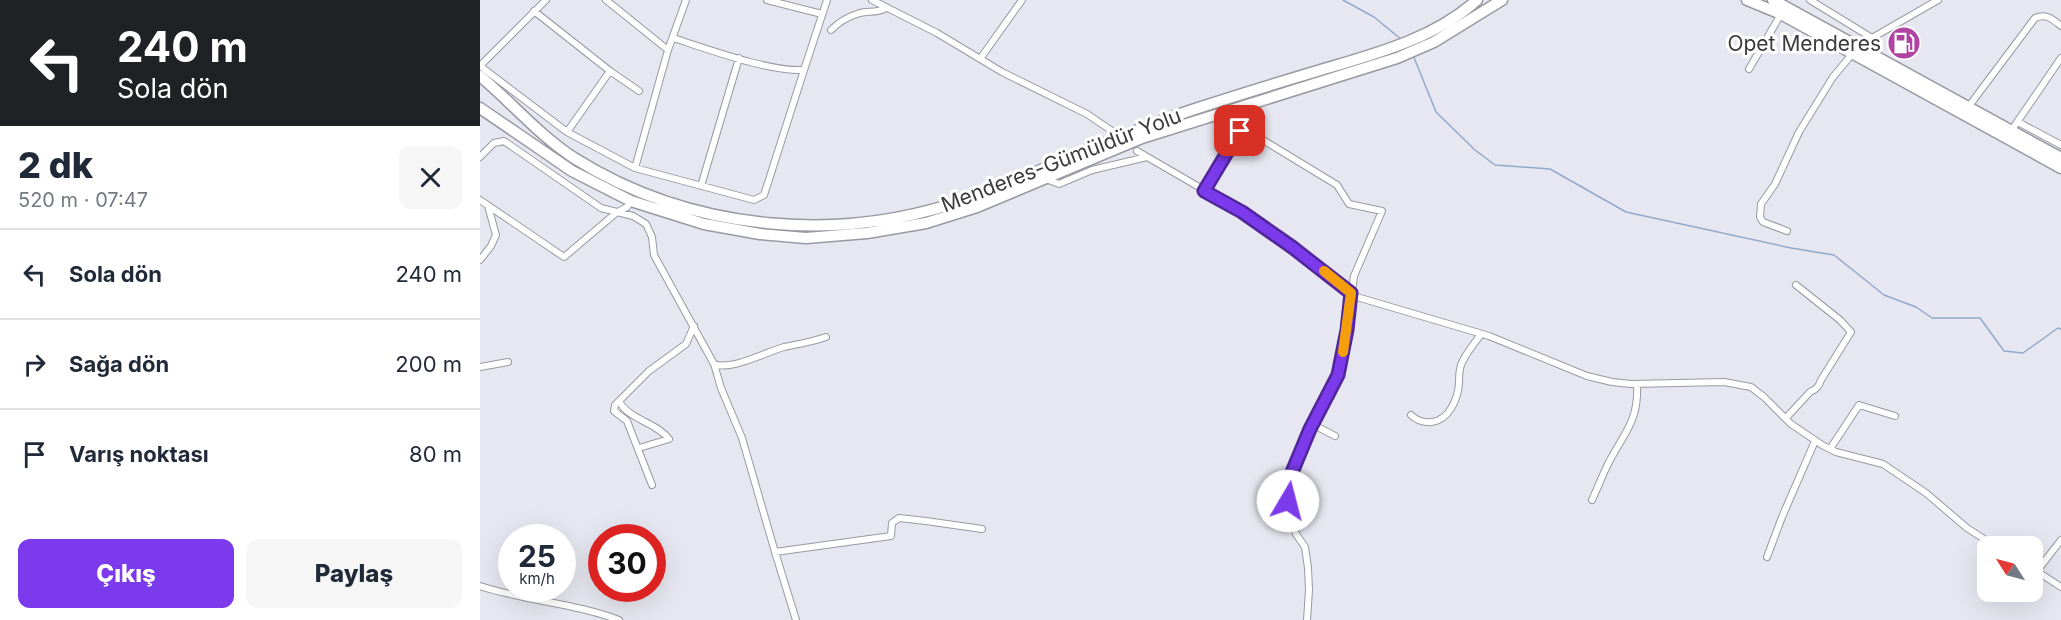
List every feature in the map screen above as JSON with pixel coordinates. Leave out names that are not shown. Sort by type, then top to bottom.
[{"type":"main road","points":[[1430,38],[1478,0]]},
{"type":"main road","points":[[1430,38],[1502,0]]},
{"type":"main road","points":[[1746,0],[1781,14],[2061,168]]},
{"type":"main road","points":[[1773,0],[2061,158]]},
{"type":"main road","name":"Menderes-Gümüldür Yolu","points":[[480,76],[567,153],[613,180],[648,195],[681,206],[736,219],[783,226],[834,226],[929,211],[972,198],[1168,118],[1390,48],[1430,38]]},
{"type":"main road","name":"Menderes-Gümüldür Yolu","points":[[480,108],[572,171],[632,201],[704,224],[760,234],[806,238],[867,233],[926,223],[976,207],[1142,138],[1397,58],[1430,38]]},
{"type":"street","points":[[546,0],[480,66],[567,132],[635,168],[754,200],[764,195],[827,0]]},
{"type":"street","points":[[606,0],[668,50]]},
{"type":"street","points":[[635,168],[668,50],[686,0]]},
{"type":"street","points":[[767,0],[822,14]]},
{"type":"street","points":[[872,0],[1087,114],[1112,131]]},
{"type":"street","points":[[980,59],[1022,0]]},
{"type":"street","points":[[1810,0],[1872,38]]},
{"type":"street","points":[[1864,49],[1872,38],[1938,0]]},
{"type":"street","points":[[831,30],[839,22],[858,13],[880,11],[886,8]]},
{"type":"street","points":[[534,11],[639,91]]},
{"type":"street","points":[[1749,69],[1781,14]]},
{"type":"street","points":[[1969,106],[2034,18],[2042,15],[2049,17],[2061,26]]},
{"type":"street","points":[[673,38],[782,69],[804,70]]},
{"type":"street","points":[[1787,231],[1763,222],[1760,217],[1761,204],[1775,184],[1799,132],[1833,77],[1853,53]]},
{"type":"street","points":[[701,186],[739,58]]},
{"type":"street","points":[[2011,131],[2061,58]]},
{"type":"street","points":[[567,132],[610,71]]},
{"type":"street","points":[[2018,122],[2061,145]]},
{"type":"street","points":[[1204,191],[1235,137],[1245,129],[1337,185],[1349,204],[1382,210],[1354,276],[1338,375],[1312,424],[1290,477],[1288,501],[1296,534],[1305,547],[1309,590],[1307,620]]},
{"type":"street","points":[[480,157],[494,143],[504,141],[601,207],[633,216],[646,224],[652,237],[654,255],[714,364],[721,388],[742,438],[795,620]]},
{"type":"street","points":[[1137,151],[1242,212],[1316,264],[1356,297],[1482,334],[1587,376],[1612,382],[1637,384],[1724,382],[1750,387],[1764,396],[1786,418],[1815,441],[1830,449],[1883,464],[1926,493],[1966,528],[1979,536]]},
{"type":"street","points":[[1046,178],[1059,184],[1092,170],[1147,157]]},
{"type":"street","points":[[480,200],[564,257],[632,201]]},
{"type":"street","points":[[480,260],[496,235],[488,206]]},
{"type":"street","points":[[1786,418],[1810,392],[1816,390],[1851,332],[1840,320],[1797,285]]},
{"type":"street","points":[[652,485],[627,422],[614,411],[615,405],[650,372],[686,344],[694,326]]},
{"type":"street","points":[[1411,415],[1426,423],[1436,422],[1445,417],[1455,400],[1459,386],[1460,367],[1482,334]]},
{"type":"street","points":[[714,364],[731,365],[785,347],[826,337]]},
{"type":"street","points":[[480,367],[508,362]]},
{"type":"street","points":[[1592,500],[1609,463],[1634,419],[1637,384]]},
{"type":"street","points":[[619,401],[627,412],[664,432],[669,439],[639,448]]},
{"type":"street","points":[[1830,449],[1859,405],[1895,416]]},
{"type":"street","points":[[1312,424],[1335,436]]},
{"type":"street","points":[[1767,557],[1815,441]]},
{"type":"street","points":[[775,552],[891,536],[892,523],[899,518],[982,529]]},
{"type":"street","points":[[2043,560],[2061,540]]},
{"type":"street","points":[[2043,575],[2061,587]]},
{"type":"street","points":[[480,586],[507,595],[582,609],[619,620]]},
{"type":"waterway","points":[[1343,0],[1374,17],[1402,40]]},
{"type":"waterway","points":[[1413,55],[1436,112],[1475,150],[1495,165],[1550,169],[1626,212],[1791,248],[1834,255],[1884,295],[1916,307],[1932,318],[1980,318],[2004,351],[2023,353],[2058,328],[2061,329]]},
{"type":"slow traffic","points":[[1324,271],[1351,293],[1343,352]]},
{"type":"place","name":"Opet Menderes","points":[[1904,43]]},
{"type":"route","points":[[1240,131],[1204,191],[1242,212],[1316,264],[1351,293],[1347,330],[1338,375],[1310,429],[1290,477],[1288,501]]}]
